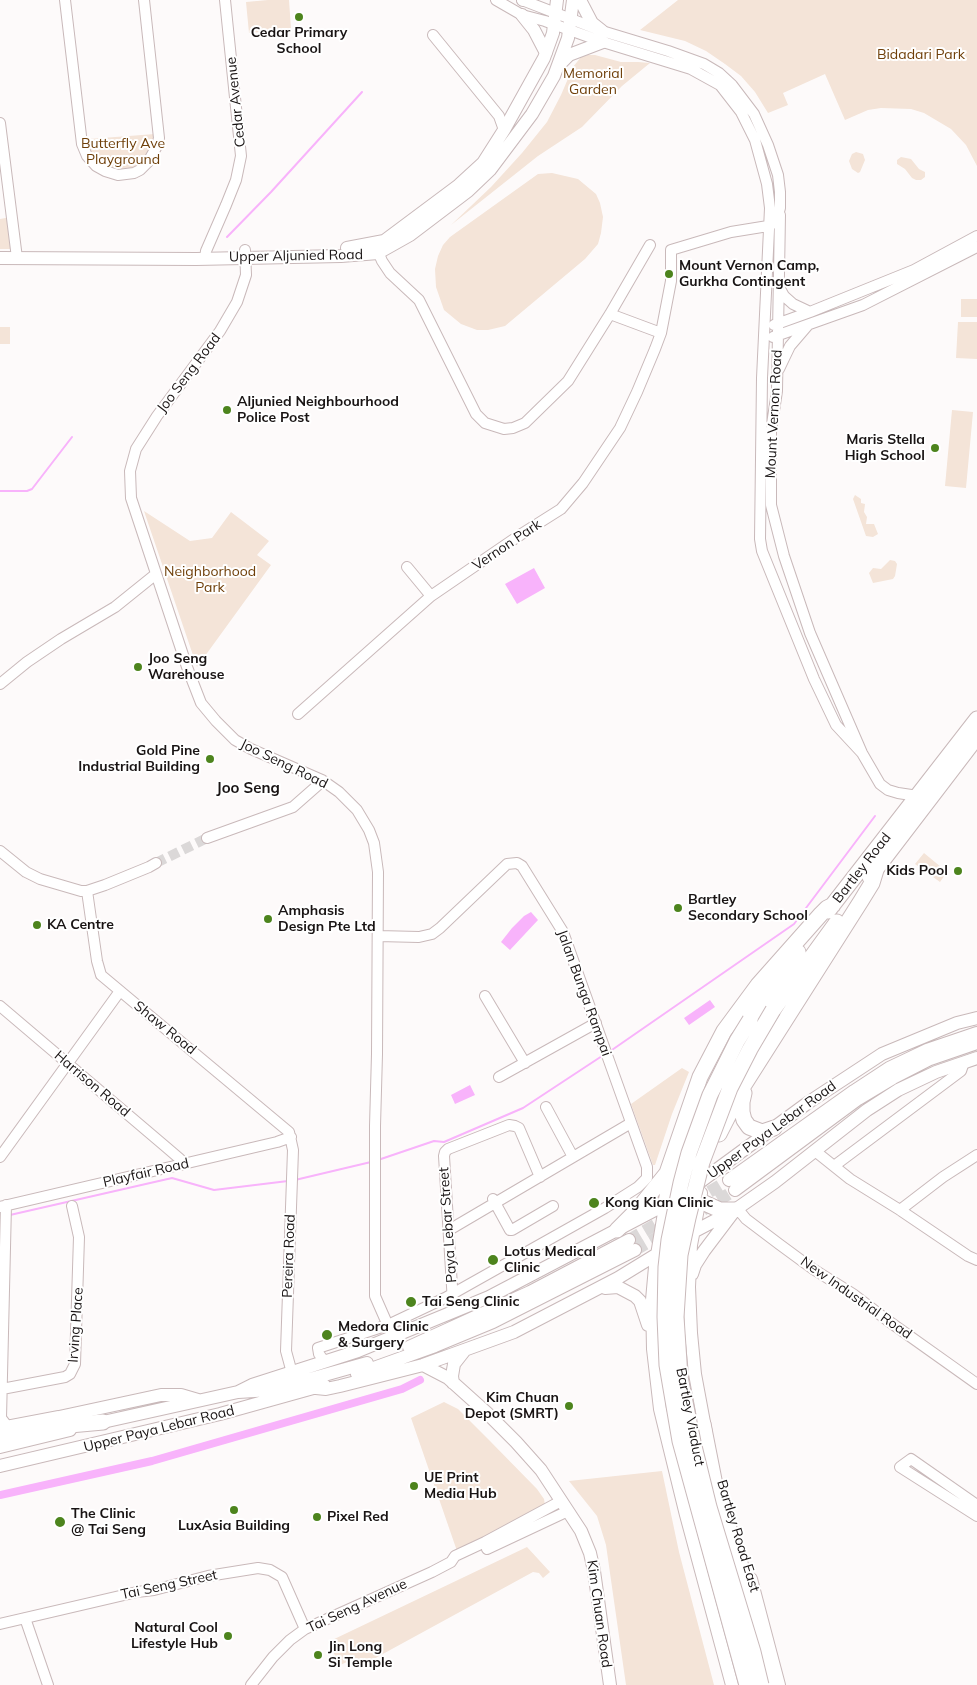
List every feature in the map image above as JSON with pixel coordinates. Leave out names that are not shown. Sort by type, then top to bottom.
[{"type":"highway","name":"Bartley Road","points":[[750,1020],[833,904],[977,719]]},
{"type":"highway","name":"Bartley Road","points":[[773,1010],[977,737]]},
{"type":"highway","points":[[710,1174],[718,1137],[749,1077],[861,902],[872,883],[876,870]]},
{"type":"highway","points":[[617,1230],[653,1192],[667,1173],[700,1077],[724,1031],[758,985],[820,914],[833,904]]},
{"type":"highway","name":"Bartley Viaduct","points":[[761,1685],[753,1652],[709,1507],[693,1442],[680,1377],[676,1317],[680,1255],[702,1162],[730,1088],[773,1010]]},
{"type":"highway","name":"Bartley Viaduct","points":[[748,1685],[680,1441],[667,1365],[665,1317],[666,1267],[680,1183],[710,1095],[737,1041],[750,1020]]},
{"type":"highway","points":[[749,1077],[742,1102],[744,1120],[749,1127],[762,1132],[774,1128]]},
{"type":"highway","points":[[684,1122],[687,1145],[702,1149],[718,1137]]},
{"type":"highway","points":[[677,1146],[681,1170],[689,1190],[700,1201],[720,1210],[736,1209]]},
{"type":"highway","points":[[665,1206],[677,1146]]},
{"type":"highway","points":[[3,1431],[103,1422]]},
{"type":"highway","points":[[703,1424],[716,1485],[740,1559],[770,1685]]},
{"type":"main road","name":"Upper Aljunied Road","points":[[0,258],[17,255],[246,254],[341,256],[377,248],[410,235],[482,180],[532,114],[558,67],[570,24],[573,0]]},
{"type":"main road","points":[[558,67],[569,55],[603,36],[592,23],[580,0]]},
{"type":"main road","name":"Upper Aljunied Road","points":[[377,248],[473,173],[483,163],[504,130],[546,53],[555,12]]},
{"type":"main road","points":[[522,15],[534,30],[546,53]]},
{"type":"main road","name":"Upper Aljunied Road","points":[[0,252],[17,255]]},
{"type":"main road","name":"Upper Paya Lebar Road","points":[[238,1392],[252,1385],[358,1351],[455,1312],[515,1284],[665,1206],[845,1077],[882,1054],[958,1022],[977,1018]]},
{"type":"main road","name":"Upper Paya Lebar Road","points":[[977,1033],[927,1050],[890,1068],[854,1091],[732,1185],[858,1099],[893,1078],[930,1059],[977,1044]]},
{"type":"main road","name":"Upper Paya Lebar Road","points":[[316,1388],[326,1389],[340,1386],[423,1365],[514,1332],[657,1256],[693,1232],[749,1201],[867,1110],[898,1090],[936,1072],[977,1058]]},
{"type":"main road","points":[[710,1174],[709,1199],[711,1202],[726,1205],[749,1201]]},
{"type":"main road","name":"Bartley Road East","points":[[710,1174],[700,1201],[693,1232],[689,1287],[691,1333],[703,1424],[766,1629],[779,1685]]},
{"type":"main road","points":[[665,1206],[652,1300],[653,1349],[660,1409],[666,1441],[732,1685]]},
{"type":"main road","points":[[689,1287],[695,1266],[736,1209]]},
{"type":"main road","name":"Upper Paya Lebar Road","points":[[0,1448],[198,1400],[238,1392],[271,1390],[391,1356],[632,1245],[493,1322],[435,1346],[316,1388],[220,1414],[0,1466]]},
{"type":"main road","points":[[587,1294],[609,1287],[618,1287],[635,1296],[640,1301],[645,1314],[653,1349]]},
{"type":"main road","points":[[453,1383],[454,1364],[465,1350]]},
{"type":"main road","name":"Kim Chuan Road","points":[[423,1365],[441,1373],[453,1383],[487,1413],[528,1454],[581,1531],[590,1553],[594,1571],[610,1685]]},
{"type":"main road","points":[[3,1431],[161,1396],[180,1395],[198,1400]]},
{"type":"street","points":[[65,0],[83,148],[96,166],[105,172],[118,175],[134,173],[140,170],[148,162],[157,146],[159,138],[144,0]]},
{"type":"street","name":"Cedar Avenue","points":[[206,254],[226,205],[240,162],[240,142],[225,0]]},
{"type":"street","points":[[496,0],[522,15],[555,12]]},
{"type":"street","points":[[523,0],[555,12],[570,24],[603,36]]},
{"type":"street","points":[[433,35],[499,116],[504,130]]},
{"type":"street","name":"Mount Vernon Road","points":[[603,36],[668,50],[704,64],[719,73],[732,85],[754,114],[768,145],[778,175],[780,192],[777,391],[771,432],[771,505],[784,556],[810,633],[862,753],[880,784],[888,790],[918,796]]},
{"type":"street","name":"Mount Vernon Road","points":[[603,36],[691,69],[720,85],[741,112],[755,140],[767,184],[770,208],[764,330],[760,506],[762,551],[814,679],[836,725],[862,753]]},
{"type":"street","points":[[499,116],[513,113]]},
{"type":"street","points":[[0,123],[17,255]]},
{"type":"street","points":[[768,226],[776,222],[780,208]]},
{"type":"street","name":"Vernon Park","points":[[298,714],[431,596],[561,509],[583,483],[620,428],[637,392],[660,333],[671,281],[671,250],[731,232],[768,226]]},
{"type":"street","points":[[764,330],[914,270],[977,236]]},
{"type":"street","points":[[377,248],[390,273],[419,300],[476,414],[485,423],[504,429],[524,424],[568,381],[650,245]]},
{"type":"street","points":[[764,340],[863,305],[977,247]]},
{"type":"street","name":"Joo Seng Road","points":[[246,254],[246,275],[237,302],[220,331],[146,431],[136,449],[130,482],[131,498],[187,667],[201,703],[235,740],[322,780],[344,795],[357,810],[374,843],[378,872],[375,1296],[393,1337]]},
{"type":"street","points":[[779,286],[784,296],[810,312]]},
{"type":"street","points":[[610,314],[660,333]]},
{"type":"street","points":[[777,375],[790,346],[809,324]]},
{"type":"street","points":[[760,506],[771,505]]},
{"type":"street","points":[[407,567],[431,596]]},
{"type":"street","points":[[0,684],[27,662],[61,639],[116,608],[156,574]]},
{"type":"street","points":[[207,838],[294,807],[318,786],[322,780]]},
{"type":"street","points":[[0,850],[26,872],[40,879],[67,888],[87,891],[156,863]]},
{"type":"street","name":"Jalan Bunga Rampai","points":[[378,936],[420,937],[432,934],[507,864],[517,863],[522,866],[564,932],[647,1167],[646,1178],[638,1187],[605,1208],[453,1294]]},
{"type":"street","name":"Shaw Road","points":[[87,891],[97,960],[101,974],[284,1127],[291,1137]]},
{"type":"street","points":[[0,1157],[120,991]]},
{"type":"street","points":[[485,996],[525,1063]]},
{"type":"street","name":"Harrison Road","points":[[0,1006],[166,1147],[180,1160],[180,1165]]},
{"type":"street","points":[[499,1077],[596,1023]]},
{"type":"street","points":[[834,1166],[961,1071],[964,1062]]},
{"type":"street","points":[[546,1107],[573,1158]]},
{"type":"street","points":[[449,1230],[494,1201],[540,1177],[631,1123]]},
{"type":"street","name":"Paya Lebar Street","points":[[455,1312],[444,1156],[448,1149],[509,1125],[515,1126],[519,1128],[540,1177]]},
{"type":"street","name":"Playfair Road","points":[[4,1208],[278,1142],[291,1137]]},
{"type":"street","name":"Pereira Road","points":[[291,1137],[293,1150],[286,1351],[292,1373]]},
{"type":"street","points":[[815,1151],[850,1179],[977,1260]]},
{"type":"street","points":[[900,1210],[977,1155]]},
{"type":"street","points":[[494,1201],[508,1228],[512,1230],[553,1206]]},
{"type":"street","name":"Irving Place","points":[[2,1389],[65,1377],[70,1374],[76,1364],[79,1237],[72,1206]]},
{"type":"street","points":[[3,1431],[1,1418],[6,1227],[4,1208]]},
{"type":"street","name":"New Industrial Road","points":[[736,1209],[746,1219],[813,1269],[854,1294],[977,1384]]},
{"type":"street","points":[[325,1362],[319,1354],[318,1348],[388,1325],[453,1294]]},
{"type":"street","points":[[977,1505],[911,1459],[900,1467],[977,1516]]},
{"type":"street","name":"Tai Seng Avenue","points":[[251,1685],[273,1657],[290,1640],[306,1629],[451,1562],[456,1556],[564,1506]]},
{"type":"street","name":"Tai Seng Street","points":[[0,1624],[208,1576],[258,1568],[275,1572],[282,1577],[306,1629]]},
{"type":"street","points":[[25,1618],[48,1685]]},
{"type":"green space","points":[[289,0],[291,29],[249,33],[246,2]]},
{"type":"green space","name":"Bidadari Park","points":[[678,0],[977,0],[977,166],[966,145],[951,129],[924,113],[911,109],[881,108],[868,110],[845,120],[825,74],[783,93],[788,105],[768,113],[755,92],[741,76],[706,51],[685,41],[640,30]]},
{"type":"green space","name":"Memorial Garden","points":[[595,55],[621,62],[650,63],[622,86],[582,127],[538,156],[451,225],[491,187],[547,122],[573,67],[581,57]]},
{"type":"green space","name":"Butterfly Ave Playground","points":[[155,134],[154,144],[142,162],[133,168],[117,169],[104,164],[91,151],[89,139]]},
{"type":"green space","points":[[856,152],[863,154],[865,160],[858,173],[852,169],[849,161],[852,154]]},
{"type":"green space","points":[[901,157],[911,159],[919,169],[925,172],[925,177],[921,180],[912,178],[905,169],[897,164],[897,160]]},
{"type":"green space","points":[[552,173],[578,179],[596,194],[603,217],[598,244],[585,259],[505,326],[488,330],[477,330],[461,324],[444,310],[436,287],[435,269],[443,245],[450,237],[538,174]]},
{"type":"green space","points":[[11,217],[14,249],[0,249],[0,219]]},
{"type":"green space","points":[[961,299],[977,299],[977,317],[961,317]]},
{"type":"green space","points":[[958,322],[977,322],[977,359],[956,358]]},
{"type":"green space","points":[[0,327],[10,327],[10,344],[0,344]]},
{"type":"green space","points":[[952,410],[973,412],[966,488],[945,486]]},
{"type":"green space","points":[[855,495],[861,499],[861,503],[865,504],[866,524],[874,524],[878,534],[873,537],[866,536],[853,499]]},
{"type":"green space","name":"Neighborhood Park","points":[[144,511],[190,541],[212,538],[231,512],[269,541],[257,555],[271,565],[197,667]]},
{"type":"green space","points":[[890,560],[895,561],[897,564],[893,579],[873,583],[869,573],[873,568],[881,569]]},
{"type":"green space","points":[[924,853],[947,872],[940,882],[915,864]]},
{"type":"green space","points":[[682,1068],[689,1072],[672,1114],[655,1165],[653,1165],[631,1104]]},
{"type":"green space","points":[[444,1402],[458,1409],[490,1441],[537,1489],[544,1499],[545,1505],[540,1513],[457,1551],[411,1418]]},
{"type":"green space","points":[[662,1471],[679,1552],[714,1685],[626,1685],[606,1545],[597,1516],[569,1481]]},
{"type":"green space","points":[[527,1547],[550,1572],[543,1578],[539,1573],[533,1572],[370,1661],[354,1659],[340,1665],[328,1642]]},
{"type":"shaded area","points":[[534,568],[545,588],[517,604],[505,584]]},
{"type":"shaded area","points":[[531,912],[538,920],[510,950],[501,942],[524,916]]},
{"type":"shaded area","points":[[710,1000],[715,1007],[689,1025],[684,1018]]},
{"type":"shaded area","points":[[470,1085],[475,1095],[455,1104],[451,1095]]},
{"type":"waterway","points":[[227,237],[271,192],[362,92]]},
{"type":"waterway","points":[[0,491],[27,491],[32,489],[72,437]]},
{"type":"waterway","points":[[609,1052],[794,924],[875,816]]},
{"type":"waterway","points":[[378,1160],[434,1141],[444,1142],[523,1108],[602,1056]]},
{"type":"waterway","points":[[295,1180],[371,1162]]},
{"type":"waterway","points":[[10,1215],[172,1178],[214,1190],[288,1181]]},
{"type":"waterway","points":[[0,1495],[152,1461],[402,1389],[420,1380]]},
{"type":"tunnel","points":[[156,863],[207,838]]},
{"type":"tunnel","points":[[694,1201],[729,1180]]},
{"type":"tunnel","points":[[703,1210],[735,1190]]},
{"type":"tunnel","points":[[629,1240],[670,1216]]},
{"type":"tunnel","points":[[635,1250],[667,1232]]},
{"type":"place","name":"Cedar Primary School","points":[[299,17]]},
{"type":"place","name":"Mount Vernon Camp, Gurkha Contingent","points":[[669,274]]},
{"type":"place","name":"Aljunied Neighbourhood Police Post","points":[[227,410]]},
{"type":"place","name":"Maris Stella High School","points":[[935,448]]},
{"type":"place","name":"Joo Seng Warehouse","points":[[138,667]]},
{"type":"place","name":"Gold Pine Industrial Building","points":[[210,759]]},
{"type":"place","name":"Kids Pool","points":[[958,871]]},
{"type":"place","name":"Bartley Secondary School","points":[[678,908]]},
{"type":"place","name":"Amphasis Design Pte Ltd","points":[[268,919]]},
{"type":"place","name":"KA Centre","points":[[37,925]]},
{"type":"place","name":"Kong Kian Clinic","points":[[594,1203]]},
{"type":"place","name":"Lotus Medical Clinic","points":[[493,1260]]},
{"type":"place","name":"Tai Seng Clinic","points":[[411,1302]]},
{"type":"place","name":"Medora Clinic & Surgery","points":[[327,1335]]},
{"type":"place","name":"Kim Chuan Depot (SMRT)","points":[[569,1406]]},
{"type":"place","name":"UE Print Media Hub","points":[[414,1486]]},
{"type":"place","name":"LuxAsia Building","points":[[234,1510]]},
{"type":"place","name":"Pixel Red","points":[[317,1517]]},
{"type":"place","name":"The Clinic @ Tai Seng","points":[[60,1522]]},
{"type":"place","name":"Natural Cool Lifestyle Hub","points":[[228,1636]]},
{"type":"place","name":"Jin Long Si Temple","points":[[318,1655]]},
{"type":"district","name":"Joo Seng","points":[[248,788]]}]
